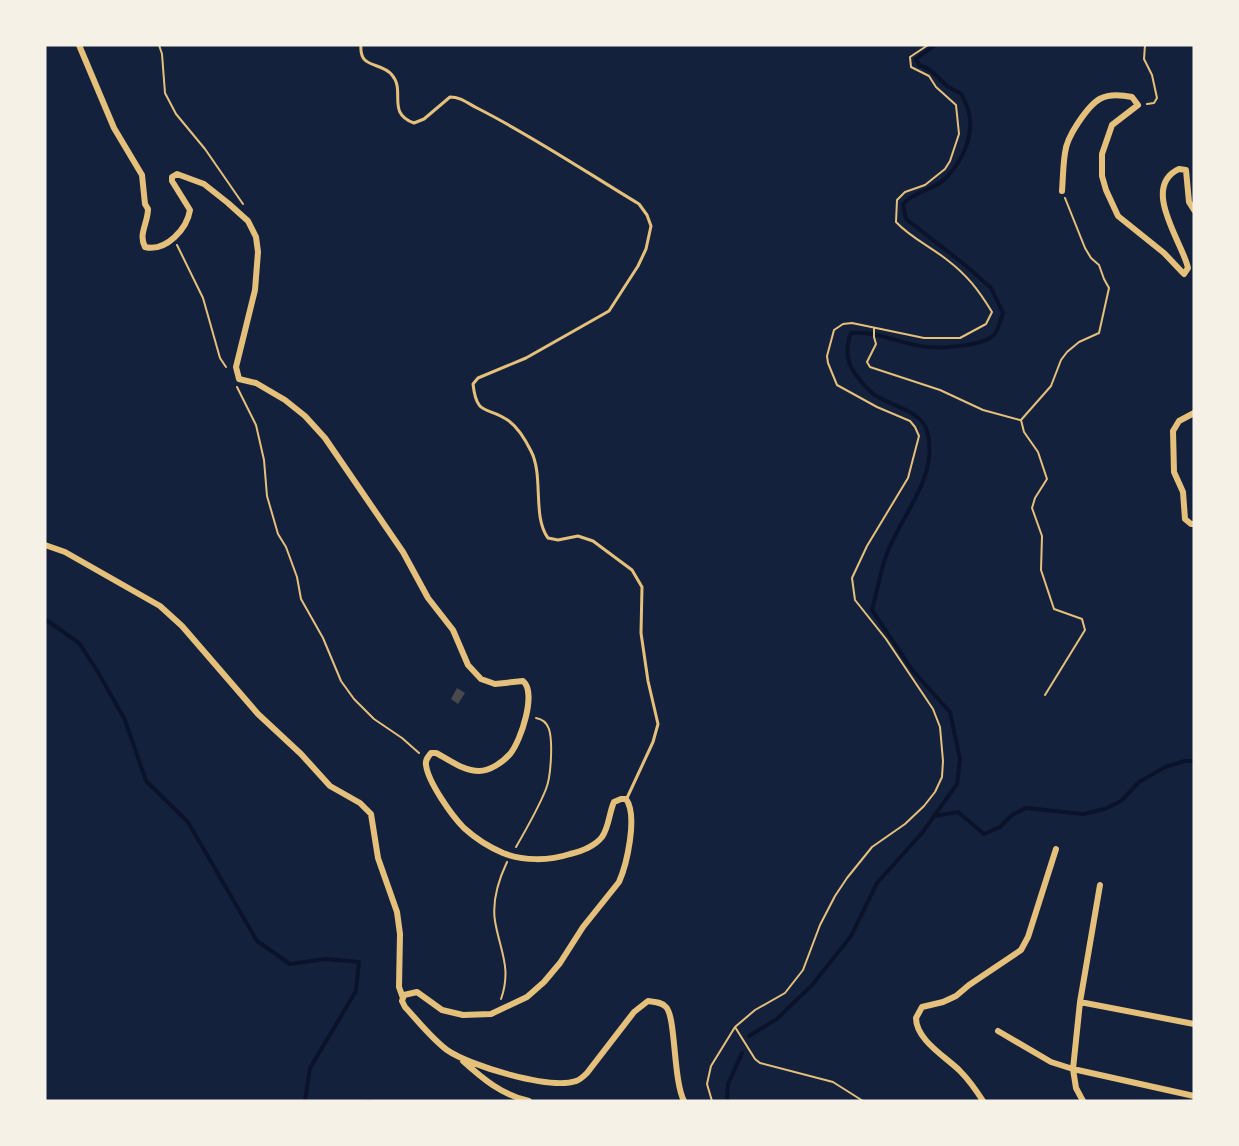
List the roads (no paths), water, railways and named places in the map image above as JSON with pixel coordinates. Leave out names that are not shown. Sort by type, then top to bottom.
[{"type":"street","points":[[79,45],[114,128],[142,175],[145,204],[148,209],[142,234],[145,247],[151,248],[174,239],[187,221],[190,210],[172,181],[172,177],[177,174],[204,184],[228,203],[248,221],[256,237],[258,252],[255,290],[236,367],[237,380],[256,383],[285,400],[305,416],[326,438],[404,552],[428,598],[453,630],[468,664],[481,679],[495,684],[523,681],[527,685],[530,692],[519,739],[511,753],[499,763],[488,770],[478,771],[464,768],[436,753],[431,753],[427,759],[426,766],[436,788],[463,827],[486,845],[504,854],[527,859],[561,857],[593,846],[602,837],[615,802],[626,799],[631,810],[629,840],[623,872],[614,891],[583,927],[544,982],[527,997],[491,1014],[481,1016],[452,1013],[436,1006],[417,992],[408,993],[403,998]]},
{"type":"street","points":[[1062,191],[1065,151],[1073,131],[1091,104],[1113,94],[1132,97],[1138,105],[1112,125],[1102,154],[1102,176],[1113,209],[1118,216],[1164,253],[1184,274],[1188,268],[1186,260],[1173,234],[1162,197],[1168,178],[1179,169],[1186,170],[1189,202],[1194,210]]},
{"type":"street","points":[[1194,413],[1179,421],[1173,431],[1174,471],[1185,500],[1185,519],[1194,524]]},
{"type":"street","points":[[45,545],[65,552],[160,606],[182,626],[258,714],[301,754],[330,786],[360,803],[371,814],[378,858],[397,912],[400,934],[399,987],[405,1007],[446,1049],[475,1064],[531,1080],[550,1083],[578,1081],[587,1073],[634,1012],[648,1001],[658,1002],[665,1005],[671,1015],[676,1069],[680,1094],[684,1101]]},
{"type":"street","points":[[983,1101],[959,1070],[928,1042],[918,1028],[916,1018],[922,1007],[956,996],[1021,950],[1028,937],[1056,849]]},
{"type":"street","points":[[1083,1101],[1076,1088],[1073,1070],[1080,1002],[1100,885]]},
{"type":"street","points":[[1080,1002],[1194,1024]]},
{"type":"street","points":[[998,1031],[1051,1062],[1073,1070],[1194,1096]]},
{"type":"street","points":[[458,1056],[482,1079],[512,1097],[529,1101]]},
{"type":"lane","points":[[361,45],[364,61],[392,74],[396,81],[399,110],[405,120],[414,123],[424,119],[450,97],[459,97],[475,108],[506,122],[639,204],[651,226],[646,249],[638,266],[609,311],[526,358],[478,378],[473,384],[476,402],[481,408],[509,421],[532,453],[538,484],[542,530],[548,538],[558,540],[578,536],[593,541],[632,570],[642,587],[641,633],[648,681],[658,724],[653,742],[626,799]]},
{"type":"waterway","points":[[749,1036],[777,1019],[813,984],[851,936],[877,883],[922,833],[957,784],[960,759],[950,712],[913,671],[872,610],[886,556],[917,496],[928,464],[930,448],[927,431],[924,424],[911,413],[869,391],[849,363],[848,353],[851,333],[878,335],[928,347],[969,345],[994,335],[1003,313],[991,288],[906,219],[903,204],[946,178],[964,152],[970,132],[969,112],[965,100],[931,71],[919,65],[916,59],[935,45]]},
{"type":"waterway","points":[[45,619],[79,643],[125,720],[146,781],[188,822],[257,941],[290,964],[326,959],[359,962],[356,991],[310,1068],[305,1101]]},
{"type":"waterway","points":[[934,816],[958,812],[984,834],[1000,827],[1012,815],[1026,808],[1083,814],[1105,809],[1121,801],[1139,782],[1165,767],[1185,761],[1194,761]]},
{"type":"waterway","points":[[727,1101],[728,1084],[742,1053]]}]
